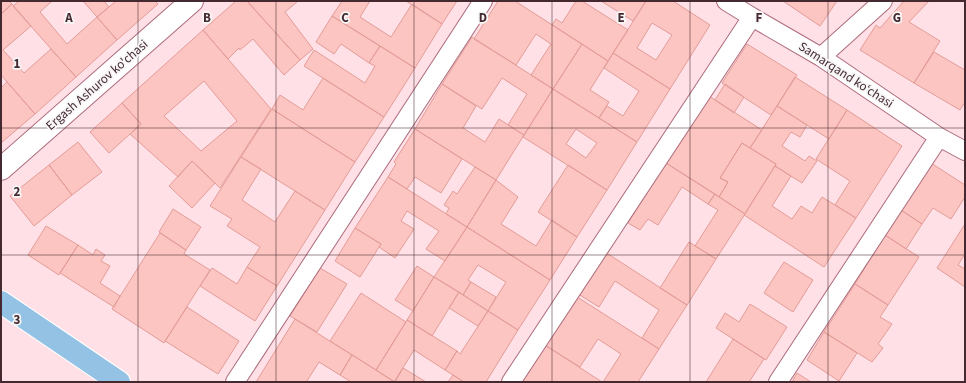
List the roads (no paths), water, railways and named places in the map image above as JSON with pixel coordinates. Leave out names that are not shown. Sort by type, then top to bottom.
[{"type":"main road","points":[[1,302],[119,382]]},
{"type":"street","name":"Ergash Ashurov ko'chasi","points":[[1,169],[192,1]]},
{"type":"street","points":[[235,382],[483,1]]},
{"type":"street","name":"Samarqand ko‘chasi","points":[[726,1],[821,57],[940,137],[965,150]]},
{"type":"street","points":[[821,57],[883,1]]},
{"type":"street","points":[[511,382],[752,17]]},
{"type":"street","points":[[778,382],[940,137]]}]
